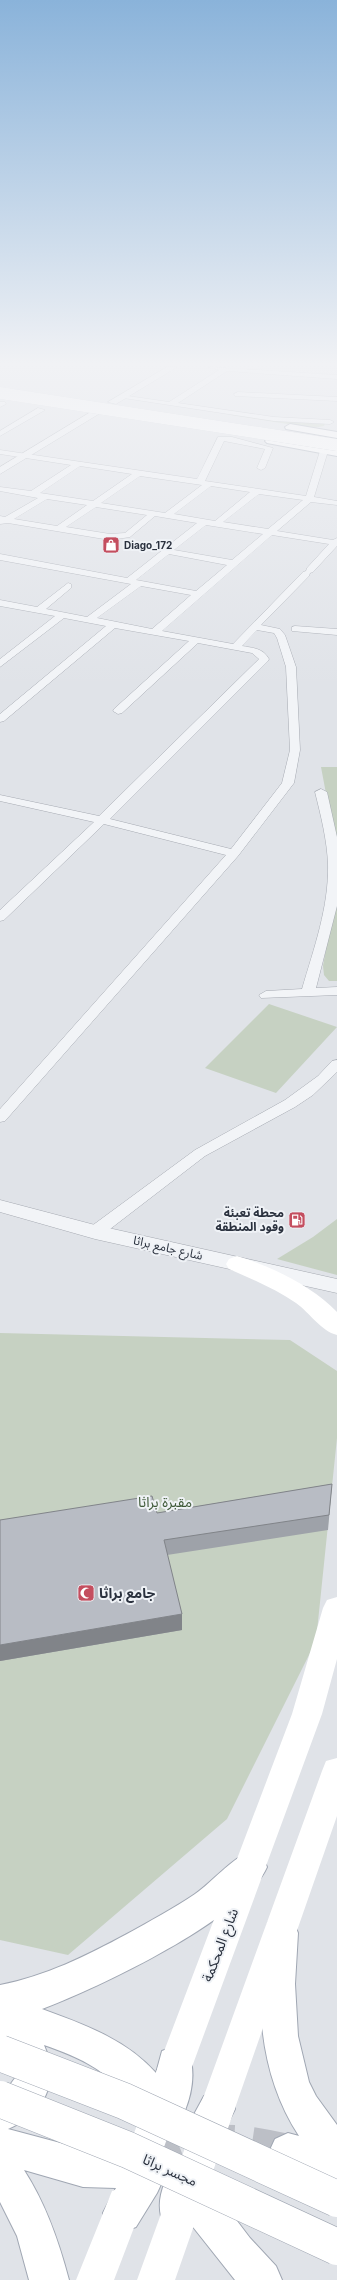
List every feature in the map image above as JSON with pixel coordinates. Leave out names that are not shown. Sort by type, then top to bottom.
[{"type":"main road","points":[[237,1264],[278,1282],[315,1303],[337,1326]]},
{"type":"main road","name":"شارع المحكمة","points":[[95,2280],[122,2213],[175,2064],[307,1714],[337,1608]]},
{"type":"main road","points":[[156,2280],[186,2206],[214,2113],[282,1934],[337,1771]]},
{"type":"main road","points":[[0,2002],[42,1992],[70,1980],[179,1923],[226,1892],[250,1867]]},
{"type":"main road","points":[[282,1934],[277,1987],[280,2032],[286,2069],[297,2098],[318,2131],[337,2150]]},
{"type":"main road","points":[[0,2011],[68,2036],[108,2054],[158,2095],[175,2064]]},
{"type":"main road","points":[[0,2020],[21,2036],[29,2048],[33,2068],[30,2089],[22,2100],[0,2114]]},
{"type":"main road","points":[[0,2053],[124,2101],[337,2199]]},
{"type":"main road","name":"مجسر براثا","points":[[0,2099],[127,2151],[237,2199],[337,2247]]},
{"type":"main road","points":[[0,2145],[82,2168],[131,2174],[122,2213]]},
{"type":"main road","points":[[288,2152],[337,2166]]},
{"type":"main road","points":[[0,2170],[9,2180],[24,2207],[41,2247],[49,2280]]},
{"type":"main road","points":[[186,2206],[236,2252],[262,2280]]},
{"type":"street","points":[[31,494],[63,473]]},
{"type":"street","points":[[58,529],[138,473]]},
{"type":"street","points":[[142,473],[337,503]]},
{"type":"street","points":[[200,482],[204,473]]},
{"type":"street","points":[[154,632],[232,563],[271,533],[310,499],[317,473]]},
{"type":"street","points":[[166,516],[209,484]]},
{"type":"street","points":[[0,490],[336,542]]},
{"type":"street","points":[[216,524],[258,491]]},
{"type":"street","points":[[2,521],[45,497]]},
{"type":"street","points":[[2,521],[110,537],[121,537],[127,535],[153,514]]},
{"type":"street","points":[[128,581],[204,522]]},
{"type":"street","points":[[235,647],[336,542]]},
{"type":"street","points":[[166,551],[232,563]]},
{"type":"street","points":[[0,557],[198,594]]},
{"type":"street","points":[[88,620],[139,583]]},
{"type":"street","points":[[39,610],[68,586]]},
{"type":"street","points":[[0,603],[255,651],[263,657],[288,657]]},
{"type":"street","points":[[0,663],[62,615]]},
{"type":"street","points":[[0,719],[114,624]]},
{"type":"street","points":[[0,1118],[234,853],[288,784],[295,750],[291,667],[282,637],[277,631],[255,627]]},
{"type":"street","points":[[295,629],[337,632]]},
{"type":"street","points":[[118,710],[196,640]]},
{"type":"street","points":[[0,917],[102,820],[262,661],[263,657]]},
{"type":"street","points":[[308,992],[322,941],[334,879],[333,856],[321,792]]},
{"type":"street","points":[[0,798],[102,820],[234,853]]},
{"type":"street","points":[[266,995],[337,991]]},
{"type":"street","points":[[95,1232],[201,1153],[269,1116],[296,1098],[319,1081],[337,1064]]},
{"type":"street","name":"شارع جامع براثا","points":[[0,1206],[95,1232],[337,1286]]},
{"type":"green space","points":[[321,767],[337,767],[337,852]]},
{"type":"green space","points":[[337,884],[337,981],[329,981],[324,975],[323,966]]},
{"type":"green space","points":[[269,1004],[337,1027],[276,1093],[205,1068]]},
{"type":"green space","points":[[337,1219],[337,1275],[277,1259],[313,1237]]},
{"type":"green space","name":"مقبرة براثا","points":[[0,1333],[290,1340],[337,1371],[337,1438],[316,1641],[227,1819],[68,1955],[0,1940]]},
{"type":"building","name":"جامع براثا","points":[[332,1484],[329,1515],[164,1540],[182,1614],[0,1645],[0,1520],[152,1496],[157,1513]]},
{"type":"tunnel","points":[[148,2165],[174,2153],[203,2144],[227,2143],[252,2145],[288,2152]]},
{"type":"place","name":"Diago_172","points":[[111,545]]},
{"type":"place","name":"محطة تعبئة وقود المنطقة","points":[[297,1220]]},
{"type":"place","name":"جامع براثا","points":[[86,1593]]}]
